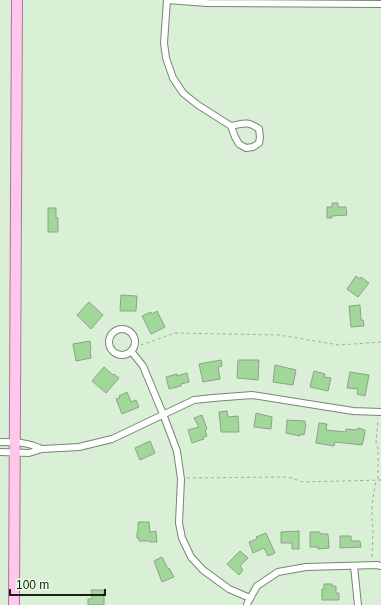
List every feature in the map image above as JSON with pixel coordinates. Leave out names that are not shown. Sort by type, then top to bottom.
[{"type":"main road","points":[[14,605],[17,0]]},
{"type":"street","points":[[231,126],[246,123],[252,124],[258,129],[260,136],[259,143],[253,147],[246,148],[240,144],[235,137],[231,126],[198,105],[183,93],[173,78],[166,58],[164,43],[167,0],[207,4],[381,4]]},
{"type":"street","points":[[133,348],[128,354],[119,355],[115,353],[109,342],[112,334],[119,329],[127,330],[135,339],[133,348],[143,366],[177,451],[180,478],[180,523],[182,538],[191,556],[202,570],[230,589],[250,598]]},
{"type":"street","points":[[0,452],[29,453],[42,449],[79,447],[112,440],[194,400],[213,398],[252,396],[353,411],[380,412]]},
{"type":"street","points":[[0,442],[31,444],[42,449]]},
{"type":"street","points":[[354,566],[358,605]]},
{"type":"street","points":[[247,605],[257,586],[278,572],[306,567],[381,566]]},
{"type":"path","points":[[133,348],[175,333],[279,335],[339,345],[381,342]]},
{"type":"path","points":[[372,557],[372,504],[377,480],[378,449],[376,442],[380,412]]},
{"type":"path","points":[[180,478],[288,477],[303,482],[381,480]]},
{"type":"building","points":[[332,203],[338,203],[338,207],[346,207],[347,215],[332,216],[332,218],[327,218],[327,207],[332,207]]},
{"type":"building","points":[[48,208],[56,208],[58,232],[48,232]]},
{"type":"building","points":[[356,276],[360,279],[361,277],[369,283],[358,297],[347,289]]},
{"type":"building","points":[[121,295],[137,296],[136,311],[120,311]]},
{"type":"building","points":[[89,302],[103,315],[91,329],[77,315]]},
{"type":"building","points":[[360,305],[361,320],[363,320],[364,326],[351,327],[349,306]]},
{"type":"building","points":[[157,311],[165,327],[151,334],[142,316],[151,312],[152,314]]},
{"type":"building","points":[[90,341],[91,358],[76,361],[73,344]]},
{"type":"building","points":[[221,360],[222,366],[218,367],[220,379],[203,382],[199,364]]},
{"type":"building","points":[[238,360],[259,360],[258,380],[237,378]]},
{"type":"building","points":[[275,365],[296,370],[293,385],[273,382]]},
{"type":"building","points":[[104,367],[119,378],[106,393],[92,381]]},
{"type":"building","points":[[314,371],[325,374],[324,377],[331,378],[328,391],[310,387]]},
{"type":"building","points":[[350,372],[369,375],[365,396],[357,394],[358,389],[347,388]]},
{"type":"building","points":[[187,373],[189,382],[169,389],[166,377]]},
{"type":"building","points":[[127,392],[131,402],[136,400],[139,407],[122,414],[116,399],[120,398],[119,396]]},
{"type":"building","points":[[227,411],[228,417],[238,416],[239,432],[221,432],[219,412]]},
{"type":"building","points":[[256,413],[272,417],[271,429],[254,427]]},
{"type":"building","points":[[202,415],[207,429],[205,430],[207,436],[203,437],[204,439],[192,443],[188,430],[199,427],[194,418]]},
{"type":"building","points":[[287,420],[305,421],[306,424],[304,435],[301,434],[300,436],[286,433]]},
{"type":"building","points":[[319,423],[327,424],[326,430],[346,432],[346,429],[357,430],[358,428],[365,430],[362,445],[335,442],[334,446],[316,443]]},
{"type":"building","points":[[150,441],[155,453],[140,460],[135,448]]},
{"type":"building","points":[[138,522],[149,522],[150,532],[156,531],[157,542],[139,541],[139,538],[137,538]]},
{"type":"building","points":[[299,531],[299,549],[292,549],[292,543],[281,543],[281,532]]},
{"type":"building","points":[[310,532],[328,534],[329,548],[318,549],[318,547],[310,547]]},
{"type":"building","points":[[266,533],[275,553],[268,556],[264,548],[253,553],[249,542]]},
{"type":"building","points":[[340,536],[351,536],[351,541],[360,541],[361,547],[340,548]]},
{"type":"building","points":[[240,551],[248,558],[240,566],[243,570],[239,575],[227,564]]},
{"type":"building","points":[[162,557],[174,577],[162,582],[154,561]]},
{"type":"building","points":[[324,584],[332,584],[332,586],[336,586],[336,593],[339,593],[339,600],[322,600],[322,589],[324,589]]},
{"type":"building","points":[[91,590],[104,590],[104,605],[88,605],[88,599],[92,599]]}]
